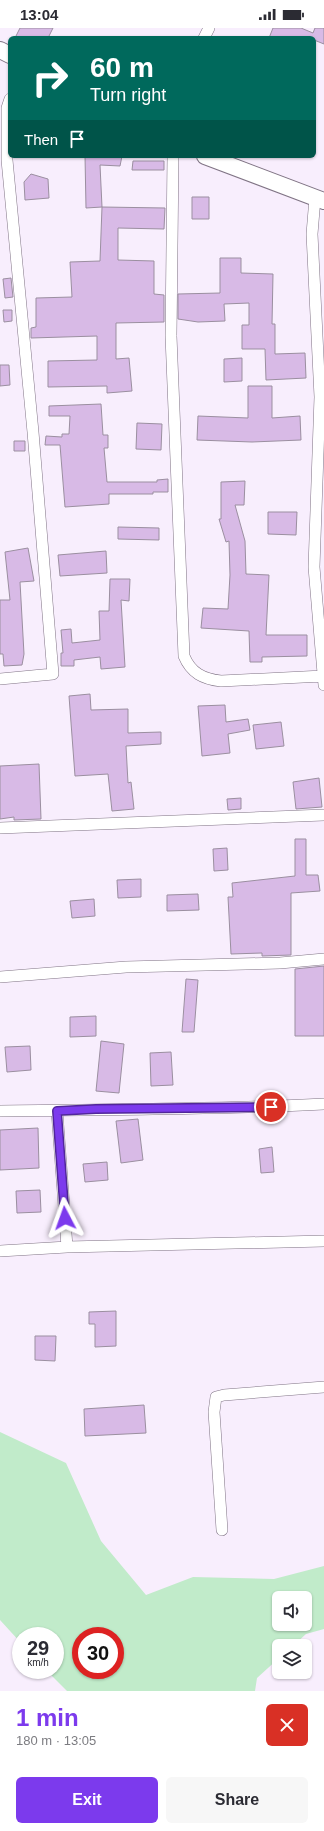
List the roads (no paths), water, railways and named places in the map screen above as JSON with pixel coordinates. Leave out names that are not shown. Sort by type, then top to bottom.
[{"type":"main road","points":[[210,158],[320,200]]},
{"type":"street","points":[[0,679],[53,674],[33,432],[6,160],[8,105]]},
{"type":"street","points":[[173,158],[170,336],[184,656],[187,664],[195,673],[206,680],[221,681],[324,676]]},
{"type":"street","points":[[320,200],[312,234],[320,397],[314,567],[324,685]]},
{"type":"street","points":[[0,828],[324,815]]},
{"type":"street","points":[[0,977],[126,968],[280,963],[324,958]]},
{"type":"street","points":[[0,1112],[96,1109],[258,1108],[324,1104]]},
{"type":"street","points":[[57,1111],[67,1247]]},
{"type":"street","points":[[0,1251],[67,1247],[324,1241]]},
{"type":"street","points":[[222,1530],[214,1412],[216,1397],[224,1395],[324,1387]]}]
